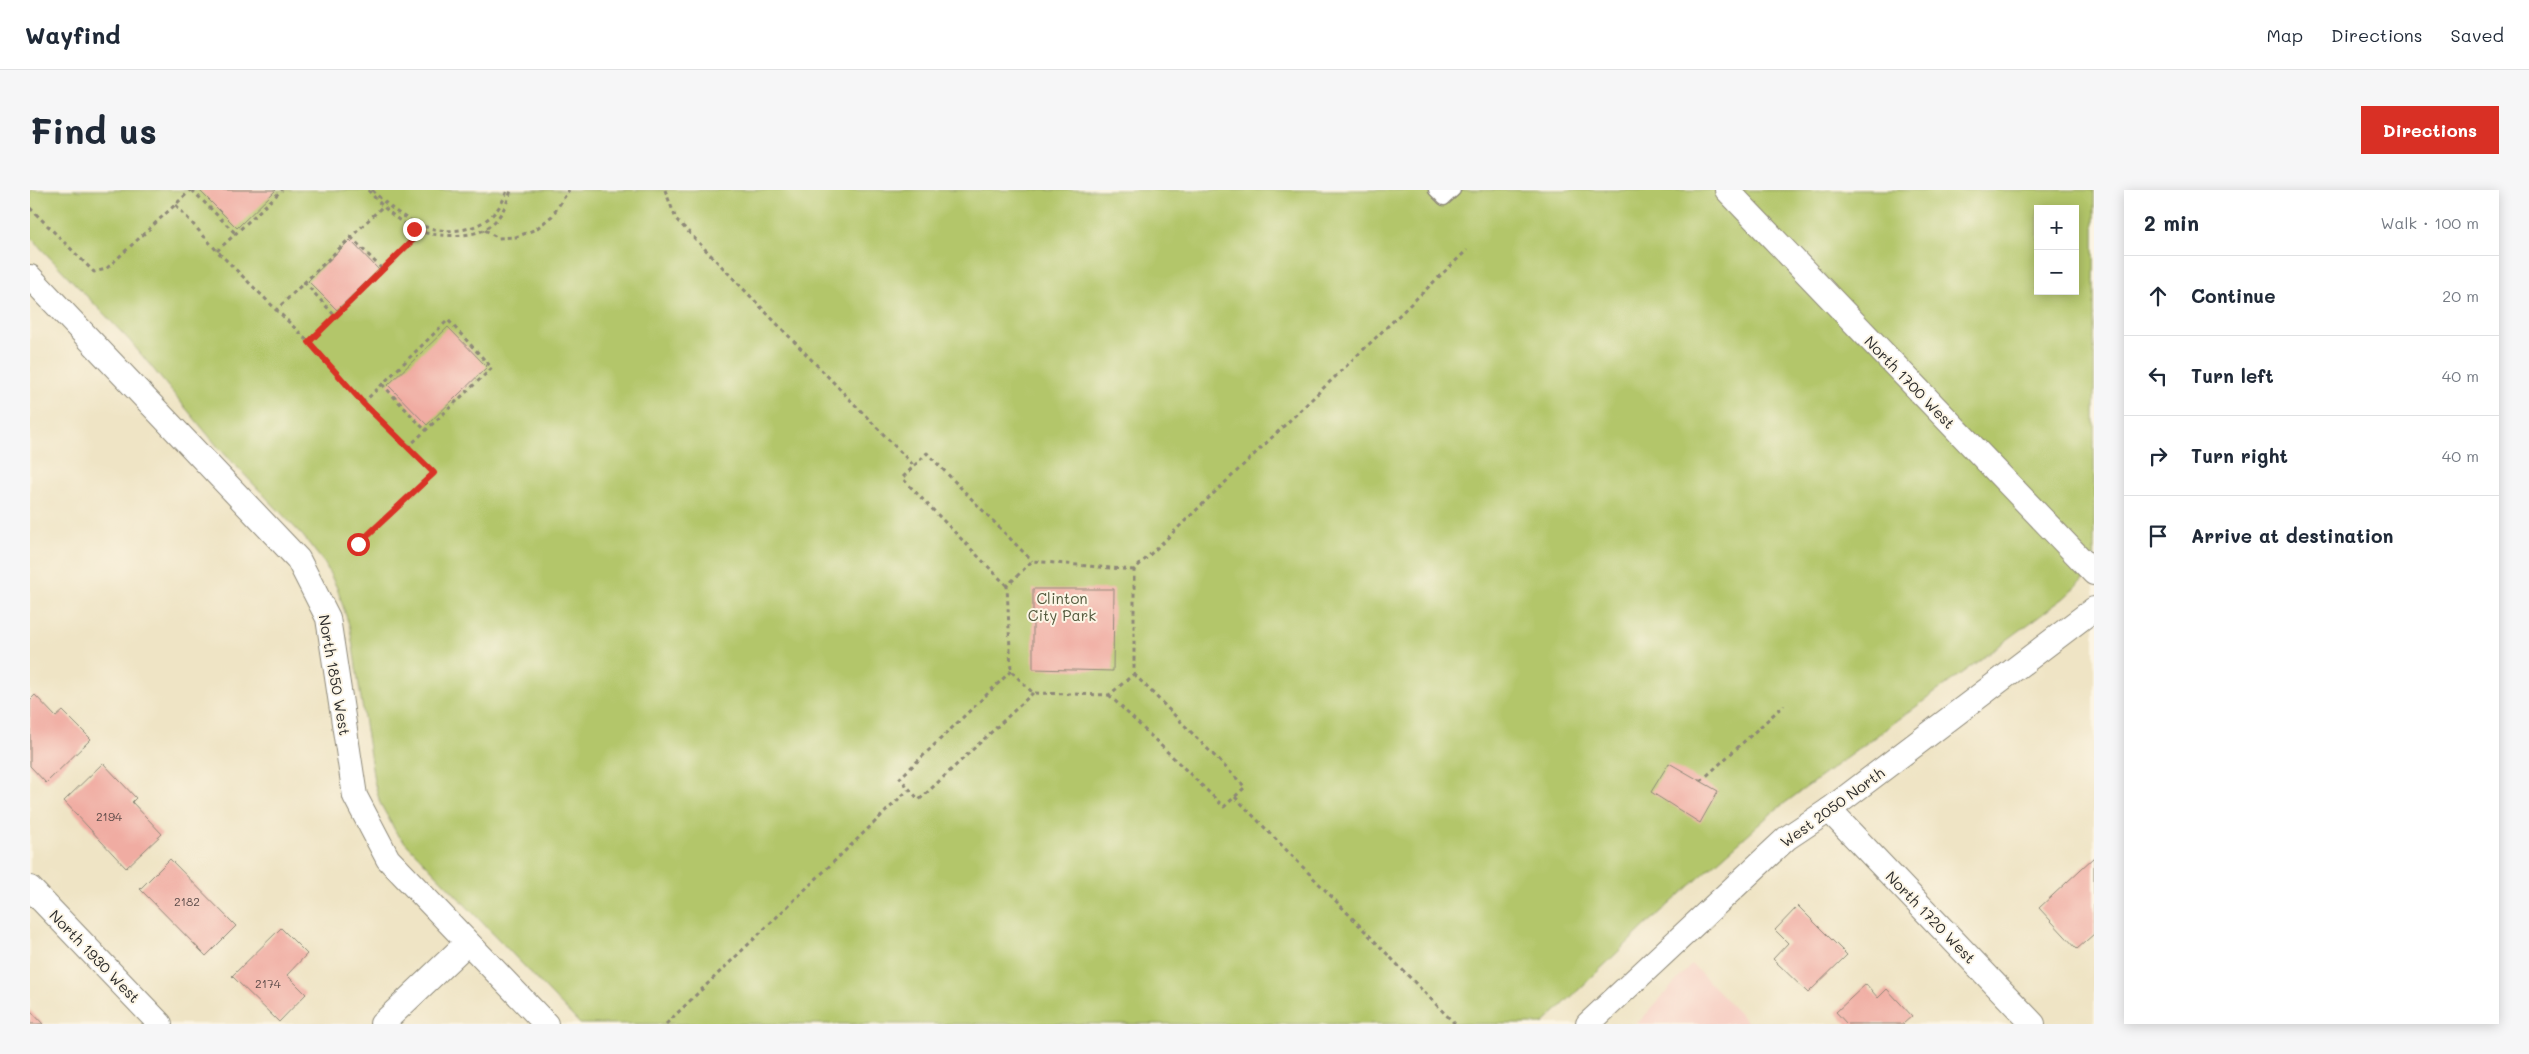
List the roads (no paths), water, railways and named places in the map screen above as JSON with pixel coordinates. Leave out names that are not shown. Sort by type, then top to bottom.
[{"type":"street","name":"North 1700 West","points":[[1727,190],[2094,573]]},
{"type":"street","name":"North 1850 West","points":[[30,277],[298,559],[328,618],[355,796],[388,859],[546,1024]]},
{"type":"street","name":"West 2050 North","points":[[1588,1024],[1787,838],[1830,810],[2094,609]]},
{"type":"street","name":"North 1720 West","points":[[1830,810],[2033,1024]]},
{"type":"street","name":"North 1930 West","points":[[30,888],[160,1024]]},
{"type":"street","points":[[382,1024],[467,942]]},
{"type":"lane","points":[[1435,190],[1444,199],[1454,190]]},
{"type":"park label","name":"Clinton City Park","points":[[1062,606]]}]
